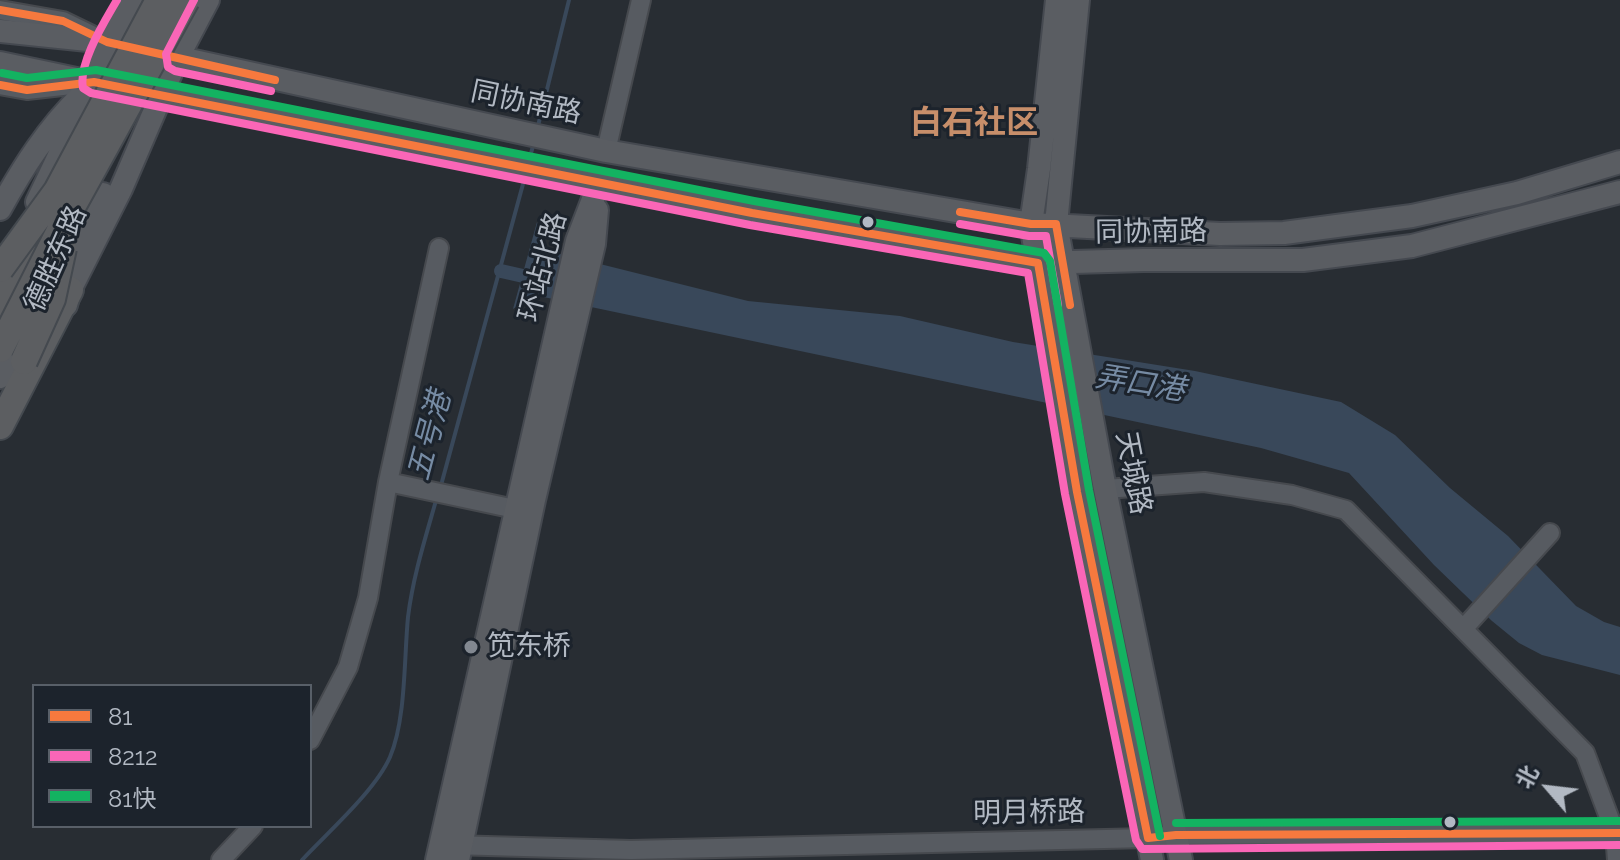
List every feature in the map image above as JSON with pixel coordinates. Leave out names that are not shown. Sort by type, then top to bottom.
[{"type":"highway","points":[[0,349],[64,199],[159,0]]},
{"type":"highway","points":[[0,303],[186,0]]},
{"type":"highway","points":[[0,272],[64,199]]},
{"type":"highway","points":[[0,406],[52,299],[64,199]]},
{"type":"highway","points":[[0,426],[70,290]]},
{"type":"main road","name":"德胜东路","points":[[0,272],[94,82],[107,42],[131,0]]},
{"type":"main road","name":"德胜东路","points":[[0,443],[61,321],[70,290],[121,189],[177,59],[208,0]]},
{"type":"main road","name":"天城路","points":[[1057,0],[1031,224],[1065,427],[1150,849]]},
{"type":"main road","name":"天城路","points":[[1078,0],[1056,224],[1105,489],[1181,860]]},
{"type":"main road","name":"同协南路","points":[[0,31],[107,42],[606,151],[1031,224],[1220,234],[1284,233],[1412,216],[1517,193],[1620,162]]},
{"type":"main road","name":"同协南路","points":[[0,63],[752,213],[1038,263],[1303,260],[1412,246],[1620,192]]},
{"type":"main road","points":[[0,209],[56,120],[94,82]]},
{"type":"main road","name":"德胜东路","points":[[0,377],[40,300],[162,97]]},
{"type":"main road","name":"环站北路","points":[[449,852],[516,509],[567,323],[600,181]]},
{"type":"street","points":[[606,151],[641,0]]},
{"type":"street","points":[[0,10],[63,21],[107,42]]},
{"type":"street","points":[[0,85],[27,90],[94,82]]},
{"type":"street","points":[[312,736],[348,667],[368,598],[388,482],[439,248]]},
{"type":"street","points":[[388,482],[516,509]]},
{"type":"street","points":[[1105,489],[1204,482],[1292,495],[1346,510],[1470,621],[1585,753],[1618,833],[1617,860]]},
{"type":"street","points":[[1470,621],[1550,533]]},
{"type":"street","points":[[221,860],[251,828]]},
{"type":"street","name":"明月桥路","points":[[449,852],[631,850],[815,853],[1150,849],[1176,835],[1618,833]]},
{"type":"water","points":[[537,222],[544,250],[748,301],[900,316],[1013,342],[1195,371],[1341,402],[1395,435],[1450,488],[1508,536],[1576,606],[1620,627],[1620,675],[1542,655],[1519,643],[1434,565],[1349,473],[1261,448],[534,295],[513,309]]},
{"type":"waterway","name":"五号港","points":[[537,130],[569,0]]},
{"type":"waterway","name":"五号港","points":[[529,161],[534,142]]},
{"type":"waterway","name":"五号港","points":[[440,489],[526,173]]},
{"type":"waterway","name":"弄口港","points":[[501,271],[541,280]]},
{"type":"waterway","name":"五号港","points":[[302,860],[374,784],[390,757],[402,707],[410,602],[437,497]]},
{"type":"transit line","name":"8212","points":[[117,0],[94,42],[85,67],[83,88],[91,93],[750,225],[1028,273],[1065,494],[1136,840],[1142,849],[1620,845]]},
{"type":"transit line","name":"8212","points":[[194,0],[166,54],[168,67],[271,91]]},
{"type":"transit line","name":"81","points":[[0,10],[63,21],[107,42],[275,80]]},
{"type":"transit line","name":"81快","points":[[2,73],[27,78],[96,70],[754,201],[1044,253],[1050,261],[1089,490],[1160,836]]},
{"type":"transit line","name":"81","points":[[0,85],[27,90],[94,82],[752,213],[1038,263],[1077,492],[1148,838],[1176,835],[1620,833]]},
{"type":"transit line","name":"81","points":[[960,212],[1031,224],[1056,224],[1070,305]]},
{"type":"transit line","name":"8212","points":[[960,224],[1046,236],[1058,305]]},
{"type":"transit line","name":"81快","points":[[1176,823],[1620,821]]},
{"type":"place","name":"笕东桥","points":[[471,647]]},
{"type":"district","name":"白石社区","points":[[974,123]]}]
